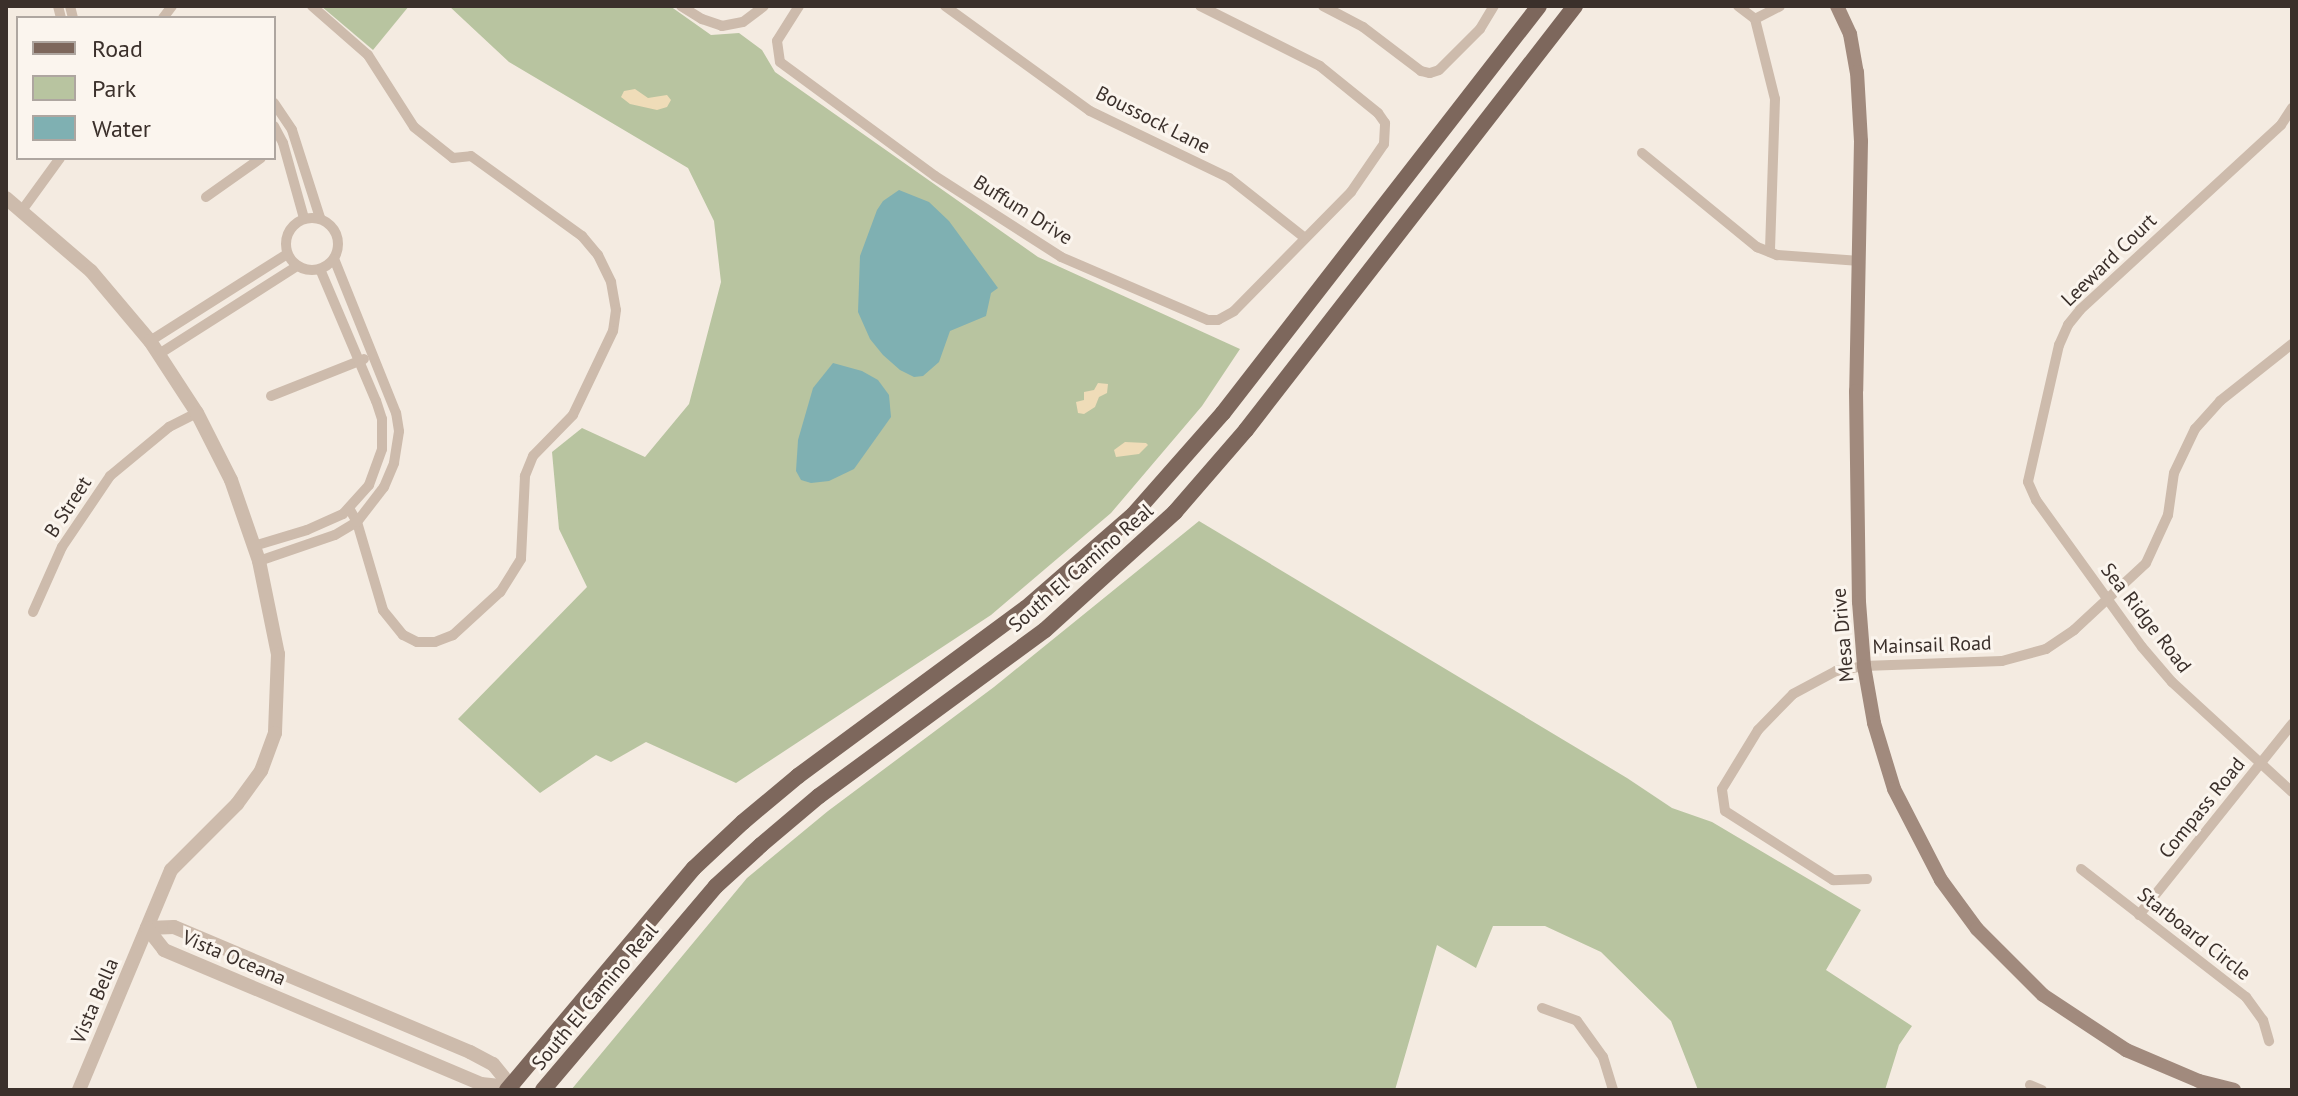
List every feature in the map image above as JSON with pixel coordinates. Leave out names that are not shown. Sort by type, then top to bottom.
[{"type":"main road","name":"South El Camino Real","points":[[511,1089],[694,868],[743,822],[798,776],[1026,608],[1133,515],[1223,413],[1539,6]]},
{"type":"main road","name":"South El Camino Real","points":[[543,1090],[716,886],[819,796],[1045,630],[1175,512],[1246,430],[1575,6]]},
{"type":"main road","name":"Mesa Drive","points":[[1837,6],[1850,34],[1857,72],[1859,602],[1864,666],[1874,723],[1894,789],[1921,848],[1977,929],[2043,995],[2067,1014],[2126,1050],[2199,1081],[2234,1090]]},
{"type":"street","points":[[312,6],[368,55],[414,127],[453,158],[471,156],[582,236],[598,255],[611,282],[616,310],[613,331],[573,415],[533,456],[525,476],[521,559],[500,592],[453,635],[435,642],[417,642],[403,635],[383,610],[357,522],[349,508]]},
{"type":"street","points":[[681,6],[702,19],[722,26],[743,22],[764,6]]},
{"type":"street","name":"Buffum Drive","points":[[799,6],[777,41],[780,62],[935,176],[1061,257],[1208,320],[1218,320],[1234,311],[1305,238]]},
{"type":"street","name":"Boussock Lane","points":[[945,6],[1090,111],[1229,178],[1305,238]]},
{"type":"street","points":[[1200,6],[1320,66],[1378,113],[1385,123],[1384,144],[1351,192],[1305,238]]},
{"type":"street","points":[[1323,6],[1363,27],[1421,71],[1430,73],[1439,70],[1480,29],[1494,6]]},
{"type":"street","points":[[1738,6],[1755,19],[1775,99],[1770,252]]},
{"type":"street","points":[[1755,19],[1780,6]]},
{"type":"street","points":[[159,354],[297,266],[320,269],[334,259],[339,245],[336,232],[320,218],[295,139],[284,113],[276,105]]},
{"type":"street","name":"Leeward Court","points":[[2028,482],[2059,345],[2068,325],[2080,310],[2281,125],[2292,108]]},
{"type":"street","points":[[295,139],[278,146],[304,218]]},
{"type":"street","points":[[1642,153],[1757,247],[1770,252],[1860,261]]},
{"type":"street","points":[[23,209],[59,160]]},
{"type":"street","points":[[206,197],[258,160]]},
{"type":"street","name":"Vista Bella","points":[[6,198],[23,209],[91,271],[150,341],[197,413],[231,480],[254,546],[278,654],[275,733],[261,771],[237,804],[171,870],[79,1090]]},
{"type":"street","points":[[297,266],[287,254],[285,239],[291,226],[304,218],[320,218]]},
{"type":"street","points":[[150,341],[287,254]]},
{"type":"street","points":[[259,561],[335,535],[357,522],[372,506],[391,476],[399,431],[396,413],[334,259]]},
{"type":"street","points":[[254,546],[331,521],[349,508],[369,485],[378,467],[384,434],[382,419],[320,269]]},
{"type":"street","name":"Mainsail Road","points":[[1867,879],[1833,880],[1733,819],[1724,805],[1722,789],[1776,708],[1793,694],[1836,671],[1864,666],[2002,661],[2046,649],[2074,630],[2146,563],[2168,515],[2174,473],[2195,429],[2220,401],[2292,344]]},
{"type":"street","points":[[271,396],[373,355]]},
{"type":"street","name":"B Street","points":[[33,612],[62,547],[110,476],[169,427],[197,413]]},
{"type":"street","name":"Sea Ridge Road","points":[[2028,482],[2036,500],[2108,601],[2172,682],[2292,792]]},
{"type":"street","name":"Compass Road","points":[[2139,915],[2292,724]]},
{"type":"street","name":"Starboard Circle","points":[[2081,869],[2246,997],[2263,1020],[2269,1041]]},
{"type":"street","name":"Vista Oceana","points":[[147,928],[174,927],[470,1052],[493,1064],[511,1089]]},
{"type":"street","name":"Vista Oceana","points":[[147,928],[164,950],[481,1084],[511,1089]]},
{"type":"street","points":[[1542,1008],[1577,1021],[1603,1057],[1613,1090]]},
{"type":"street","points":[[2030,1085],[2042,1090]]},
{"type":"green space","points":[[321,6],[409,6],[373,50]]},
{"type":"green space","points":[[449,6],[670,6],[711,35],[739,33],[762,50],[775,72],[1038,257],[1240,349],[1202,406],[1111,513],[991,615],[736,783],[646,742],[611,762],[596,755],[540,793],[458,719],[587,587],[559,529],[552,452],[582,428],[645,457],[689,404],[721,282],[714,221],[688,168],[509,62]]},
{"type":"green space","points":[[1199,521],[1672,808],[1712,822],[1861,910],[1826,970],[1912,1026],[1899,1045],[1885,1090],[1698,1090],[1671,1021],[1601,952],[1545,926],[1493,926],[1476,968],[1437,945],[1395,1090],[571,1090],[747,878],[828,811],[994,687]]},
{"type":"sand","points":[[635,89],[648,98],[667,95],[671,100],[667,107],[657,110],[630,104],[621,97],[624,91]]},
{"type":"sand","points":[[1098,383],[1108,384],[1107,393],[1099,397],[1095,407],[1084,414],[1078,413],[1076,402],[1084,400],[1084,392],[1094,390]]},
{"type":"sand","points":[[1125,442],[1148,445],[1139,454],[1116,457],[1114,450]]},
{"type":"water","points":[[899,190],[929,202],[949,221],[998,288],[991,293],[986,316],[950,331],[939,362],[923,376],[914,377],[883,355],[870,339],[858,312],[860,256],[877,210],[883,201]]},
{"type":"water","points":[[833,363],[862,371],[878,380],[889,395],[891,417],[854,469],[829,481],[811,483],[801,480],[796,471],[798,440],[813,388]]}]
